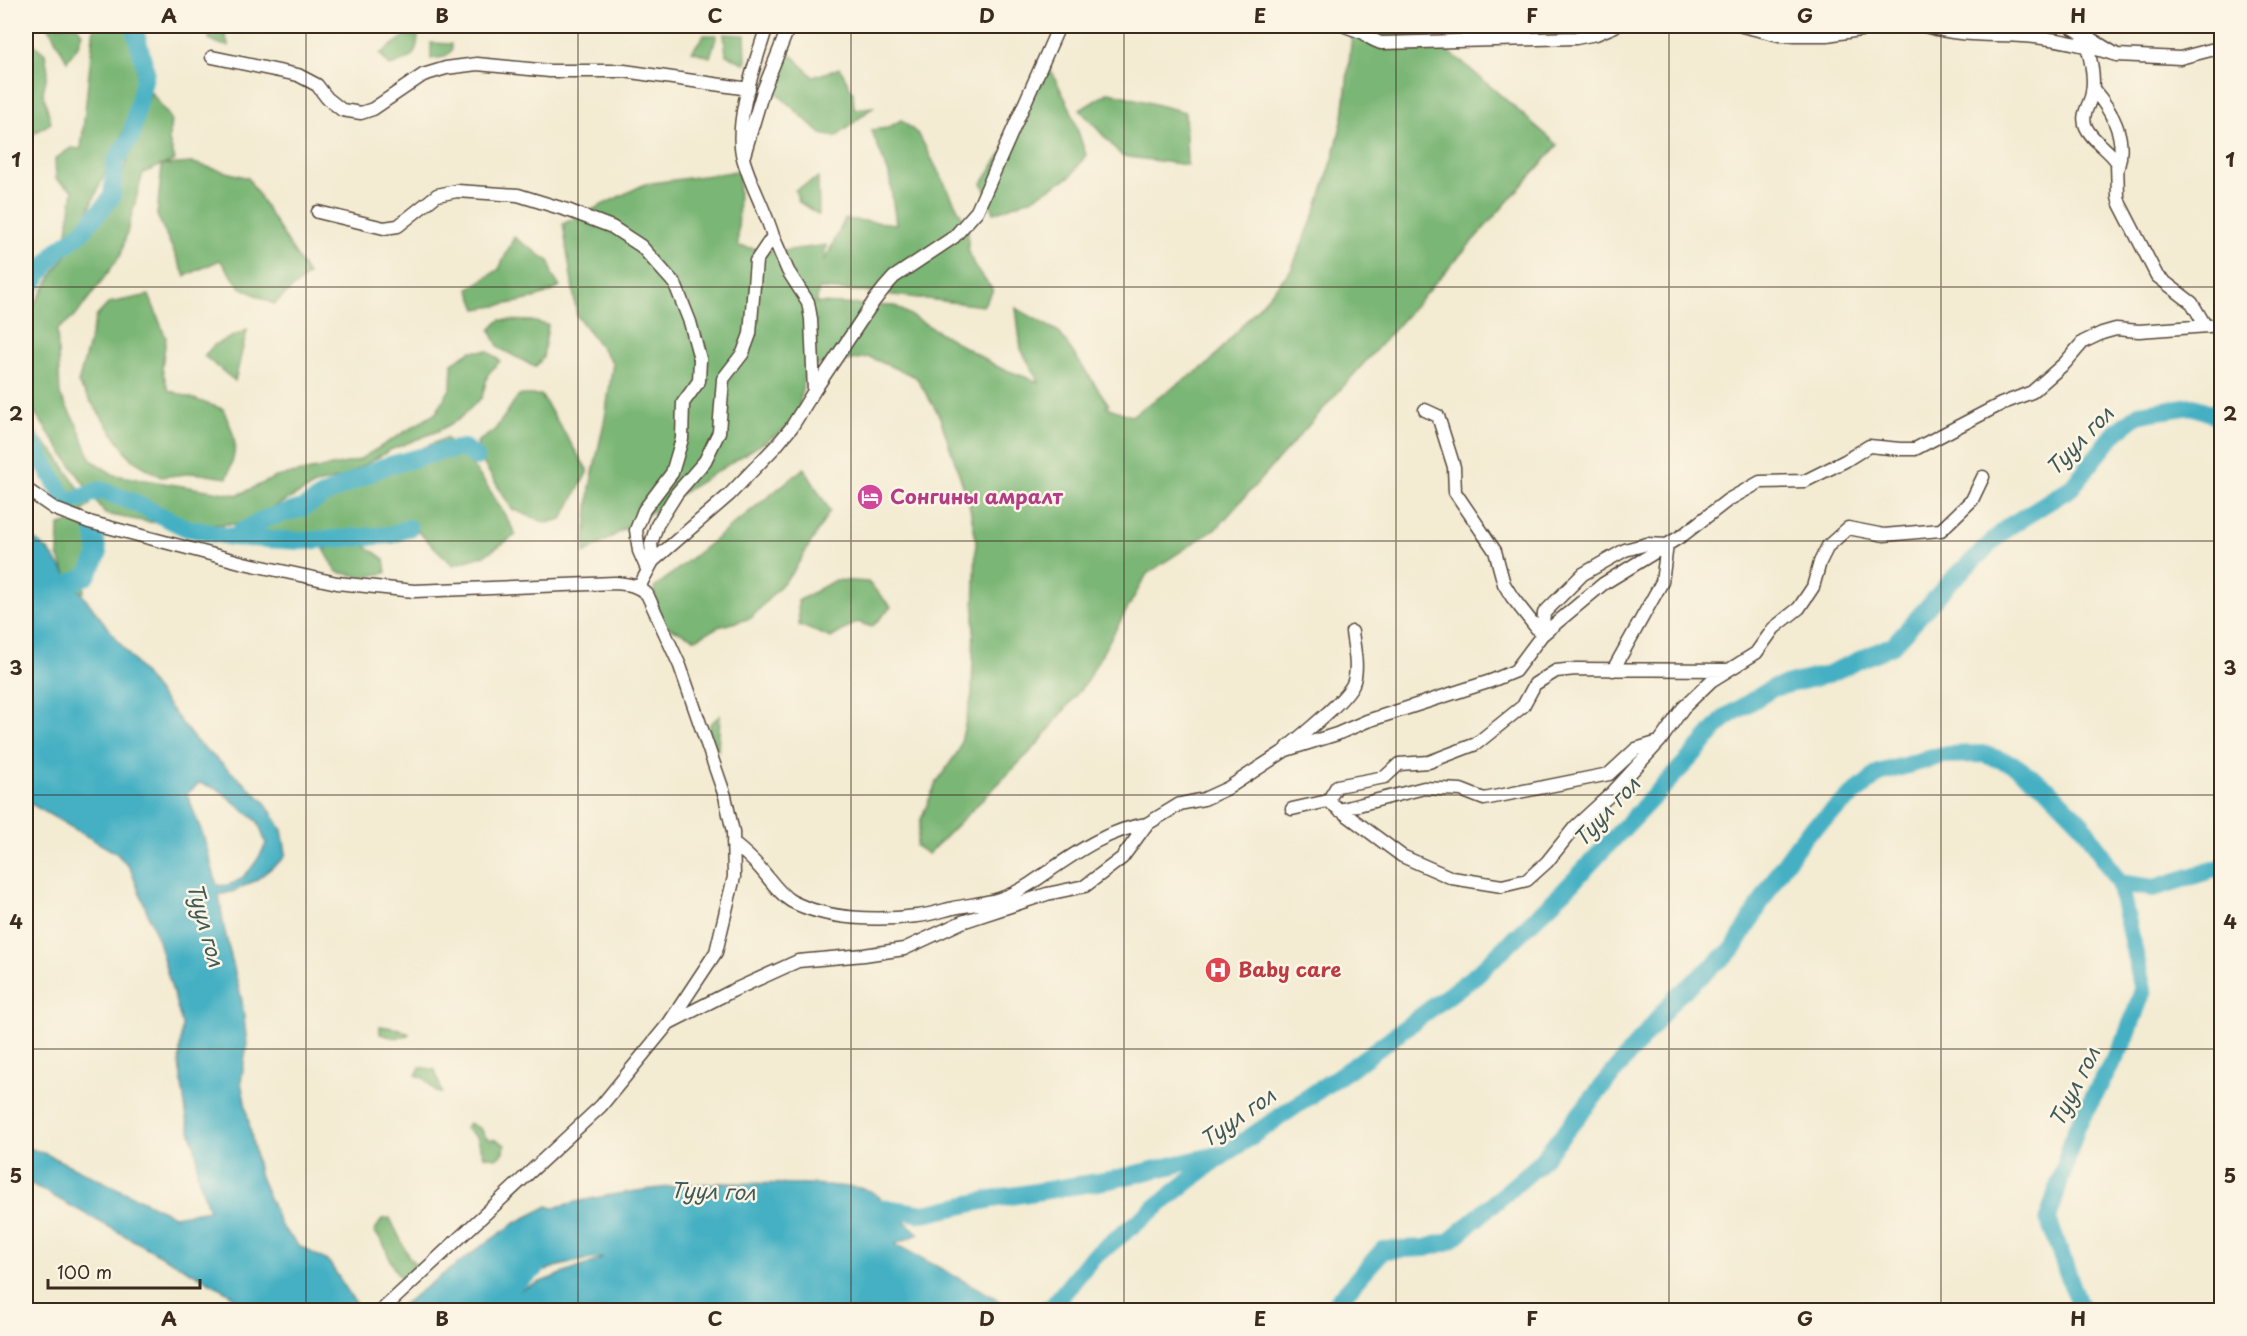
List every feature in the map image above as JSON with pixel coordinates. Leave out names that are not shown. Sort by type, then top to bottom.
[{"type":"street","points":[[767,26],[742,113],[739,140],[743,159],[766,213],[773,236],[788,271],[808,302],[811,319],[814,391]]},
{"type":"street","points":[[743,159],[763,91],[789,26]]},
{"type":"street","points":[[639,587],[650,565],[757,467],[791,428],[885,287],[894,277],[954,237],[977,211],[1059,26]]},
{"type":"street","points":[[1345,26],[1364,29],[1370,39],[1382,43],[1576,39],[1615,26]]},
{"type":"street","points":[[1742,26],[1779,35],[1818,35],[1886,26]]},
{"type":"street","points":[[1925,26],[1968,35],[2034,37],[2087,46],[2116,55],[2180,58],[2222,47]]},
{"type":"street","points":[[2070,26],[2116,55]]},
{"type":"street","points":[[2087,46],[2093,89],[2086,107],[2085,125],[2089,133],[2115,158],[2118,167]]},
{"type":"street","points":[[212,57],[298,75],[317,85],[327,98],[342,110],[361,113],[373,109],[423,75],[446,68],[477,64],[550,71],[624,72],[749,89]]},
{"type":"street","points":[[2093,89],[2108,107],[2117,125],[2121,153],[2118,167],[2118,197],[2130,226],[2145,249],[2157,276],[2192,303],[2205,325]]},
{"type":"street","points":[[318,212],[384,228],[398,226],[436,195],[457,191],[518,195],[612,226],[641,246],[675,284],[690,322],[700,359],[699,381],[683,403],[682,439],[672,473],[644,510],[636,530],[639,551],[650,565]]},
{"type":"street","points":[[650,565],[651,544],[657,525],[677,493],[705,461],[719,432],[723,379],[742,353],[750,334],[756,261],[773,236]]},
{"type":"street","points":[[1286,750],[1515,671],[1542,635],[1603,584],[1667,545],[1728,500],[1760,482],[1805,481],[1869,446],[1915,448],[2001,404],[2032,392],[2065,363],[2083,342],[2102,333],[2116,329],[2139,332],[2222,325]]},
{"type":"street","points":[[1425,410],[1438,416],[1443,428],[1454,467],[1455,492],[1494,551],[1504,584],[1542,635]]},
{"type":"street","points":[[1328,801],[1402,856],[1452,878],[1502,886],[1527,880],[1547,862],[1575,827],[1612,793],[1660,741],[1683,708],[1711,681],[1756,652],[1774,628],[1799,608],[1813,587],[1820,562],[1828,546],[1848,528],[1884,535],[1941,530],[1972,500],[1983,477]]},
{"type":"street","points":[[26,489],[54,509],[89,522],[234,560],[337,583],[414,591],[615,583],[639,587],[647,594],[680,666],[725,796],[733,843],[734,877],[716,952],[669,1023],[601,1106],[382,1311]]},
{"type":"street","points":[[1542,635],[1544,613],[1583,574],[1625,550],[1647,544],[1667,545]]},
{"type":"street","points":[[1614,670],[1662,582],[1667,545]]},
{"type":"street","points":[[669,1023],[798,961],[904,949],[962,922],[1047,894],[1086,886],[1122,858],[1147,824],[1180,804],[1204,799],[1228,788],[1286,750],[1333,708],[1353,684],[1356,660],[1352,632]]},
{"type":"street","points":[[1292,809],[1328,801],[1337,786],[1385,777],[1399,764],[1429,762],[1476,744],[1523,706],[1535,684],[1556,671],[1576,669],[1728,670]]},
{"type":"street","points":[[1339,810],[1424,788],[1461,790],[1484,799],[1610,774],[1636,749],[1660,741]]},
{"type":"street","points":[[733,843],[749,856],[789,900],[804,906],[832,915],[918,916],[954,908],[979,906],[1003,899],[1066,858],[1108,836],[1130,826],[1147,824]]},
{"type":"green space","points":[[48,26],[77,26],[82,33],[78,46],[67,61]]},
{"type":"green space","points":[[94,26],[128,26],[137,58],[137,101],[83,223],[66,238],[73,190],[56,179],[55,159],[71,148],[81,149]]},
{"type":"green space","points":[[211,26],[222,26],[229,46],[209,39]]},
{"type":"green space","points":[[1353,26],[1415,26],[1461,61],[1558,145],[1219,526],[1147,574],[1086,682],[1038,744],[928,854],[916,846],[921,819],[936,783],[959,750],[972,695],[976,539],[969,503],[939,415],[916,377],[869,357],[807,367],[808,351],[797,422],[584,554],[590,487],[605,418],[613,363],[577,316],[563,224],[645,184],[739,171],[738,246],[775,252],[826,245],[824,262],[845,219],[896,224],[889,174],[871,130],[888,128],[901,120],[919,135],[968,228],[968,249],[974,266],[993,290],[983,306],[861,291],[819,289],[816,303],[895,306],[998,367],[1039,382],[1021,349],[1016,308],[1059,332],[1109,405],[1106,407],[1131,416],[1208,364],[1291,270],[1315,213],[1333,159],[1343,117]]},
{"type":"green space","points":[[724,34],[745,35],[746,64],[726,55]]},
{"type":"green space","points":[[704,35],[717,35],[710,57],[692,51]]},
{"type":"green space","points":[[405,36],[418,36],[414,53],[411,57],[390,66],[380,54]]},
{"type":"green space","points":[[31,42],[45,54],[48,71],[43,92],[51,123],[28,137],[26,133],[26,43]]},
{"type":"green space","points":[[431,43],[451,44],[452,50],[445,57],[431,59]]},
{"type":"green space","points":[[793,56],[813,77],[840,68],[853,93],[854,109],[873,107],[836,137],[821,134],[768,85],[777,59]]},
{"type":"green space","points":[[1045,59],[1070,108],[1086,155],[1071,176],[1033,198],[994,213],[982,183],[1012,138]]},
{"type":"green space","points":[[151,92],[171,119],[169,140],[175,160],[163,165],[193,163],[248,178],[308,275],[274,304],[240,287],[220,260],[185,276],[157,215],[162,165],[143,173],[121,255],[77,314],[57,330],[60,395],[78,427],[91,460],[114,475],[238,495],[276,477],[357,461],[436,413],[451,387],[452,363],[471,351],[488,351],[500,361],[488,374],[482,397],[458,420],[438,431],[390,450],[344,477],[317,484],[242,524],[190,525],[148,522],[105,514],[26,400],[26,318],[55,271],[120,180]]},
{"type":"green space","points":[[1109,92],[1185,112],[1187,165],[1122,156],[1080,110]]},
{"type":"green space","points":[[818,178],[819,215],[799,202],[795,190]]},
{"type":"green space","points":[[514,237],[550,262],[552,275],[560,287],[530,299],[477,309],[469,289],[499,269]]},
{"type":"green space","points":[[149,295],[166,338],[162,368],[168,390],[223,409],[228,420],[234,436],[235,450],[227,478],[194,473],[161,477],[131,459],[78,383],[96,317],[109,303]]},
{"type":"green space","points":[[500,320],[531,321],[548,325],[543,358],[535,367],[499,348],[490,330]]},
{"type":"green space","points":[[247,330],[235,381],[204,356],[214,345]]},
{"type":"green space","points":[[519,395],[541,395],[588,471],[562,519],[546,523],[512,509],[480,458],[477,442],[494,431]]},
{"type":"green space","points":[[26,416],[33,431],[57,456],[90,505],[80,514],[65,513],[56,491],[35,466],[26,449]]},
{"type":"green space","points":[[446,438],[476,471],[516,535],[485,555],[453,565],[410,524],[376,531],[249,541],[241,531],[253,524],[304,509],[372,470]]},
{"type":"green space","points":[[804,468],[830,511],[793,572],[751,618],[718,627],[696,639],[659,623],[654,588]]},
{"type":"green space","points":[[75,521],[93,536],[92,559],[84,570],[84,592],[73,590],[58,555],[59,525]]},
{"type":"green space","points":[[357,540],[384,559],[386,573],[364,577],[337,572],[324,549]]},
{"type":"green space","points":[[835,580],[868,582],[891,607],[872,627],[857,622],[831,638],[799,625],[798,601]]},
{"type":"green space","points":[[720,716],[718,750],[709,738],[710,724]]},
{"type":"green space","points":[[380,1026],[400,1029],[409,1034],[391,1037],[380,1034]]},
{"type":"green space","points":[[420,1067],[435,1070],[442,1093],[436,1092],[425,1079],[416,1075]]},
{"type":"green space","points":[[469,1123],[481,1129],[487,1139],[497,1140],[505,1145],[504,1152],[496,1158],[484,1156],[477,1137],[465,1128]]},
{"type":"green space","points":[[390,1218],[409,1257],[416,1265],[404,1280],[394,1269],[383,1243],[374,1232],[382,1219]]},
{"type":"water","points":[[26,533],[47,549],[195,740],[264,801],[282,830],[286,853],[284,858],[256,880],[234,891],[219,895],[224,928],[242,1001],[247,1044],[241,1082],[259,1174],[281,1226],[298,1245],[329,1262],[360,1310],[250,1310],[227,1292],[26,1181],[26,1147],[46,1154],[174,1216],[209,1210],[197,1174],[197,1155],[187,1119],[179,1064],[182,1024],[157,937],[130,868],[116,853],[26,801]],"holes":[[[199,783],[218,789],[258,822],[266,844],[247,873],[233,883],[225,885],[217,885],[204,838],[187,794]]]},
{"type":"water","points":[[700,1184],[812,1184],[862,1188],[873,1192],[919,1234],[895,1244],[994,1297],[1009,1310],[493,1310],[488,1304],[482,1310],[395,1310],[483,1245],[517,1222],[548,1206],[552,1208],[615,1194]],"holes":[[[590,1259],[602,1259],[490,1301],[510,1285],[525,1278],[558,1266]]]},
{"type":"waterway","points":[[26,292],[58,250],[81,233],[112,197],[115,162],[131,137],[146,71],[134,26]]},
{"type":"waterway","name":"Туул гол","points":[[1043,1310],[1052,1307],[1091,1259],[1205,1168],[1361,1061],[1477,974],[1564,891],[1726,717],[1773,688],[1826,675],[1893,645],[1949,583],[2008,527],[2072,487],[2116,432],[2139,414],[2191,406],[2222,417]]},
{"type":"waterway","points":[[26,432],[67,503],[101,490],[133,502],[186,528],[232,537],[301,541],[392,535],[409,528]]},
{"type":"waterway","points":[[232,537],[264,519],[303,508],[326,494],[383,467],[443,451],[464,448],[476,457]]},
{"type":"waterway","points":[[51,591],[87,576],[98,555],[94,530]]},
{"type":"waterway","name":"Туул гол","points":[[1330,1310],[1383,1250],[1425,1248],[1450,1241],[1537,1166],[1675,998],[1734,948],[1780,870],[1806,834],[1879,773],[1943,755],[1983,754],[2013,764],[2048,789],[2083,825],[2119,883],[2143,990],[2125,1040],[2077,1126],[2048,1219],[2081,1310]]},
{"type":"waterway","name":"Туул гол","points":[[2119,883],[2154,888],[2222,867]]},
{"type":"waterway","points":[[867,1211],[885,1208],[924,1214],[992,1199],[1110,1180],[1217,1155]]},
{"type":"waterway","name":"Туул гол","points":[[475,1310],[535,1269]]},
{"type":"place","name":"Сонгины амралт","points":[[870,497]]},
{"type":"place","name":"Baby care","points":[[1218,970]]}]
